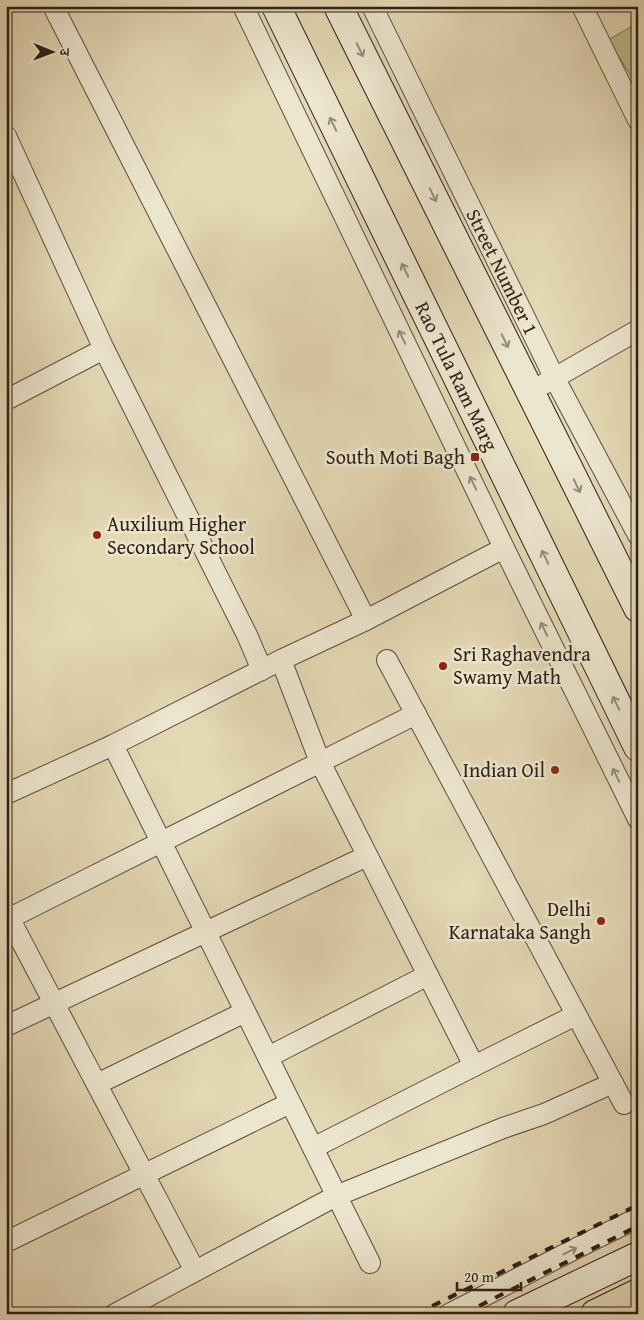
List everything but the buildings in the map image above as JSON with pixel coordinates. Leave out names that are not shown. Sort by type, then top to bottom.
[{"type":"main road","name":"Rao Tula Ram Marg","points":[[276,6],[638,747]]},
{"type":"main road","points":[[338,6],[638,608]]},
{"type":"main road","points":[[517,1314],[638,1256]]},
{"type":"main road","points":[[595,1314],[638,1293]]},
{"type":"street","points":[[53,6],[366,620]]},
{"type":"street","points":[[243,6],[504,548],[638,819]]},
{"type":"street","name":"Street Number 1","points":[[372,6],[554,378],[638,535]]},
{"type":"street","points":[[582,6],[638,120]]},
{"type":"street","points":[[6,136],[104,349],[247,635],[262,670]]},
{"type":"street","points":[[530,392],[638,330]]},
{"type":"street","points":[[6,400],[104,349]]},
{"type":"street","points":[[6,794],[114,745],[281,660],[366,620],[504,548]]},
{"type":"street","points":[[281,660],[320,762],[474,1066]]},
{"type":"street","points":[[386,660],[624,1104]]},
{"type":"street","points":[[195,1271],[55,1004],[7,917],[162,842],[416,714]]},
{"type":"street","points":[[114,745],[370,1263]]},
{"type":"street","points":[[6,1026],[367,856]]},
{"type":"street","points":[[268,1057],[428,975]]},
{"type":"street","points":[[97,1084],[246,1012]]},
{"type":"street","points":[[313,1148],[576,1015]]},
{"type":"street","points":[[115,1314],[336,1196],[503,1128],[544,1114],[613,1083]]},
{"type":"street","points":[[6,1242],[290,1103]]},
{"type":"street","points":[[449,1314],[568,1251],[638,1218]]},
{"type":"green space","points":[[638,23],[638,87],[608,40]]},
{"type":"railway","points":[[416,1314],[638,1205]]},
{"type":"railway","points":[[463,1314],[638,1226]]},
{"type":"place","name":"South Moti Bagh","points":[[475,457]]},
{"type":"place","name":"Auxilium Higher Secondary School","points":[[97,535]]},
{"type":"place","name":"Sri Raghavendra Swamy Math","points":[[443,666]]},
{"type":"place","name":"Indian Oil","points":[[555,770]]},
{"type":"place","name":"Delhi Karnataka Sangh","points":[[601,921]]}]
